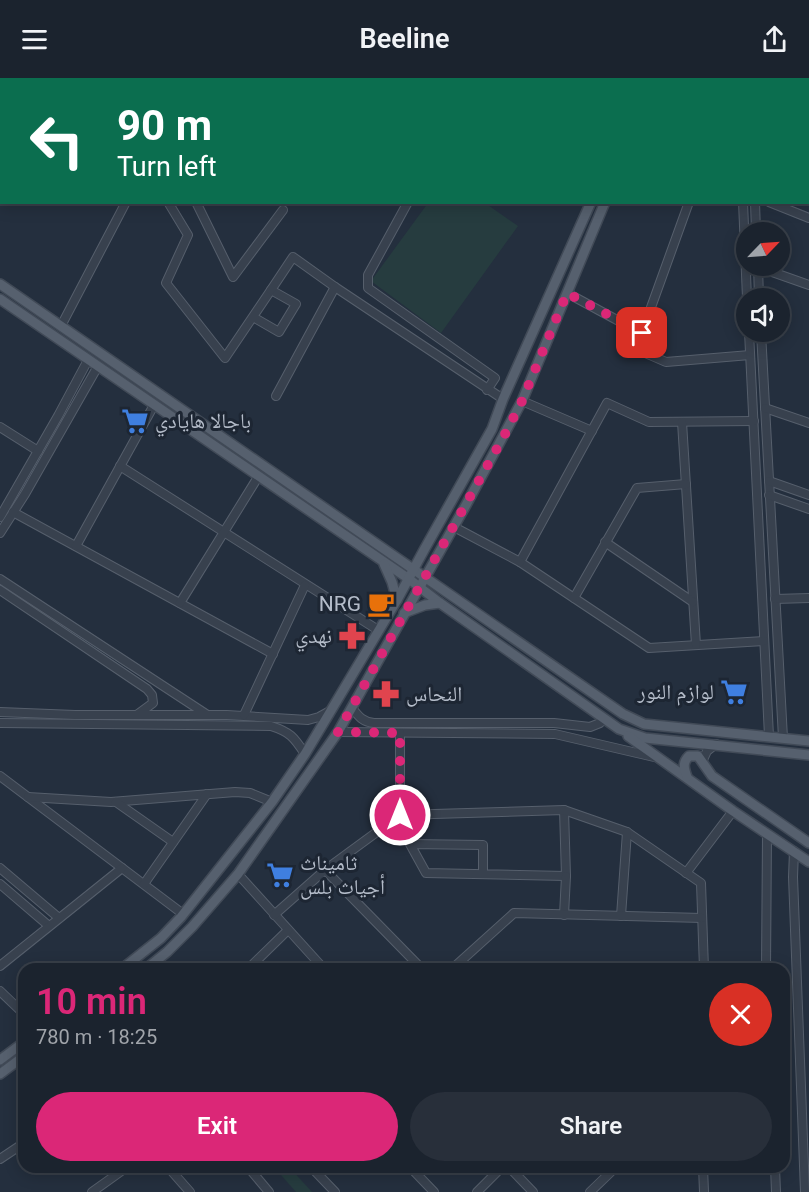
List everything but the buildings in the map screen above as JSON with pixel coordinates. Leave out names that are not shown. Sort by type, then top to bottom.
[{"type":"main road","points":[[130,963],[161,938],[183,914],[272,802],[333,709],[409,579],[492,429],[503,399],[590,204]]},
{"type":"main road","points":[[153,963],[192,927],[238,874],[338,732],[522,401],[604,204]]},
{"type":"main road","points":[[0,284],[615,708],[644,724],[809,741]]},
{"type":"main road","points":[[0,299],[409,579],[809,862]]},
{"type":"main road","points":[[400,559],[411,557],[424,550]]},
{"type":"main road","points":[[383,562],[397,600]]},
{"type":"main road","points":[[404,613],[425,605],[440,603]]},
{"type":"main road","points":[[619,729],[645,738],[809,755]]},
{"type":"main road","points":[[688,778],[683,766],[685,760],[693,755],[698,756],[712,776],[809,843]]},
{"type":"main road","points":[[0,1060],[18,1046]]},
{"type":"main road","points":[[0,1074],[18,1060]]},
{"type":"street","points":[[61,326],[125,204]]},
{"type":"street","points":[[169,204],[188,235],[166,283],[225,358],[293,257],[503,399]]},
{"type":"street","points":[[197,204],[233,277],[283,210]]},
{"type":"street","points":[[407,204],[368,275],[368,288],[495,378],[487,390]]},
{"type":"street","points":[[688,204],[636,349],[666,362],[750,355]]},
{"type":"street","points":[[743,204],[747,288]]},
{"type":"street","points":[[754,204],[755,222]]},
{"type":"street","points":[[775,204],[809,218]]},
{"type":"street","points":[[785,276],[809,285]]},
{"type":"street","points":[[276,396],[335,287]]},
{"type":"street","points":[[253,317],[279,332],[296,304],[271,290]]},
{"type":"street","points":[[567,293],[642,333]]},
{"type":"street","points":[[749,342],[769,736]]},
{"type":"street","points":[[762,342],[783,738]]},
{"type":"street","points":[[0,517],[88,360]]},
{"type":"street","points":[[0,533],[98,366]]},
{"type":"street","points":[[522,401],[592,430]]},
{"type":"street","points":[[520,562],[607,403],[649,422],[754,421]]},
{"type":"street","points":[[76,546],[154,405]]},
{"type":"street","points":[[765,408],[809,423]]},
{"type":"street","points":[[682,422],[696,645]]},
{"type":"street","points":[[0,427],[38,452]]},
{"type":"street","points":[[120,466],[378,630]]},
{"type":"street","points":[[180,603],[258,477]]},
{"type":"street","points":[[769,481],[809,495]]},
{"type":"street","points":[[574,598],[637,488],[686,484]]},
{"type":"street","points":[[770,495],[809,509]]},
{"type":"street","points":[[13,512],[273,654]]},
{"type":"street","points":[[453,526],[520,562],[650,648],[764,641]]},
{"type":"street","points":[[605,542],[693,602]]},
{"type":"street","points":[[0,579],[207,715]]},
{"type":"street","points":[[244,715],[306,585]]},
{"type":"street","points":[[0,590],[147,689],[152,695],[153,703],[137,714]]},
{"type":"street","points":[[775,599],[809,598]]},
{"type":"street","points":[[352,708],[359,718],[374,723],[554,723],[590,727],[600,723],[604,718]]},
{"type":"street","points":[[0,712],[244,715],[308,720],[320,717],[333,709]]},
{"type":"street","points":[[0,723],[271,726],[285,730],[305,754]]},
{"type":"street","points":[[338,732],[555,734],[659,758]]},
{"type":"street","points":[[400,733],[400,815]]},
{"type":"street","points":[[702,762],[707,751],[716,744]]},
{"type":"street","points":[[0,776],[183,914]]},
{"type":"street","points":[[28,797],[116,802],[235,792],[250,793],[272,802]]},
{"type":"street","points":[[144,884],[207,794]]},
{"type":"street","points":[[116,802],[173,842]]},
{"type":"street","points":[[274,915],[325,870],[400,815],[564,810],[627,832],[701,883],[704,963]]},
{"type":"street","points":[[564,810],[566,876],[564,915]]},
{"type":"street","points":[[686,873],[733,810]]},
{"type":"street","points":[[621,916],[627,832]]},
{"type":"street","points":[[766,963],[767,834]]},
{"type":"street","points":[[483,874],[483,845],[410,844],[426,873],[566,876]]},
{"type":"street","points":[[794,851],[793,877],[805,1076],[806,1192]]},
{"type":"street","points":[[0,868],[59,918]]},
{"type":"street","points":[[0,966],[122,868]]},
{"type":"street","points":[[325,870],[416,963]]},
{"type":"street","points":[[238,874],[318,963]]},
{"type":"street","points":[[0,884],[49,926]]},
{"type":"street","points":[[459,963],[514,913],[702,918]]},
{"type":"street","points":[[254,963],[288,930]]},
{"type":"street","points":[[0,991],[18,1008]]},
{"type":"street","points":[[0,1159],[18,1147]]},
{"type":"street","points":[[92,1192],[119,1173]]},
{"type":"street","points":[[173,1173],[187,1189],[176,1192]]},
{"type":"street","points":[[253,1173],[269,1192]]},
{"type":"street","points":[[317,1173],[335,1192]]},
{"type":"street","points":[[416,1173],[434,1192]]},
{"type":"street","points":[[477,1192],[496,1173]]},
{"type":"street","points":[[515,1173],[532,1192]]},
{"type":"street","points":[[590,1192],[610,1173]]},
{"type":"street","points":[[702,1173],[704,1192]]},
{"type":"street","points":[[775,1173],[776,1192]]},
{"type":"green space","points":[[427,204],[486,204],[518,226],[441,333],[371,281]]},
{"type":"green space","points":[[279,1173],[295,1173],[312,1192],[296,1192]]},
{"type":"place","name":"باجالا هايادي","points":[[135,421]]},
{"type":"place","name":"NRG","points":[[381,604]]},
{"type":"place","name":"نهدي","points":[[352,636]]},
{"type":"place","name":"لوازم النور","points":[[734,692]]},
{"type":"place","name":"النحاس","points":[[386,694]]},
{"type":"place","name":"ثاميناث أجياث بلس","points":[[280,875]]},
{"type":"route","points":[[400,815],[400,733],[338,732],[504,436],[522,401],[567,293],[642,333]]}]
